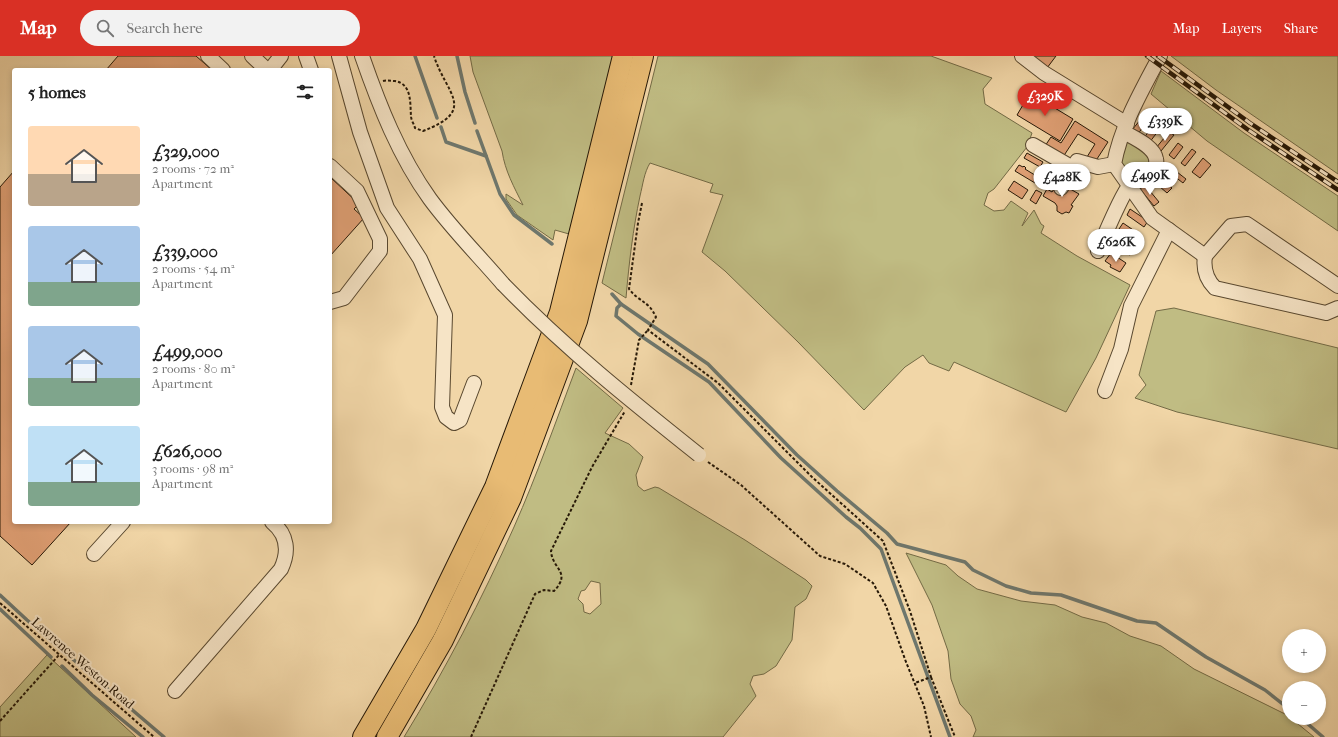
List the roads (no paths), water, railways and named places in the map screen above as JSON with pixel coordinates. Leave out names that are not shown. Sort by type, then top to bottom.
[{"type":"highway","points":[[363,737],[426,629],[495,487],[560,312],[623,56]]},
{"type":"highway","points":[[387,737],[443,640],[511,498],[577,321],[643,56]]},
{"type":"street","points":[[252,56],[265,68]]},
{"type":"street","points":[[272,68],[281,56]]},
{"type":"street","points":[[306,56],[310,68]]},
{"type":"street","points":[[339,56],[360,132],[387,208],[420,259],[445,316],[442,407],[446,417],[454,423],[460,420],[474,383]]},
{"type":"street","points":[[362,56],[372,84],[400,148],[430,199],[503,284],[539,322],[599,376],[699,455]]},
{"type":"street","points":[[1022,56],[1044,73],[1125,128],[1150,148],[1156,158],[1154,169],[1130,186],[1098,251]]},
{"type":"street","points":[[1160,56],[1125,128],[1117,148],[1114,164],[1152,218],[1205,256]]},
{"type":"street","points":[[1033,145],[1073,168]]},
{"type":"street","points":[[1061,188],[1077,161],[1098,167],[1114,164]]},
{"type":"street","points":[[332,168],[357,191],[380,239],[380,251],[344,298],[332,301]]},
{"type":"street","points":[[1338,286],[1247,224],[1231,226],[1205,256],[1203,265],[1207,280],[1215,288],[1326,313],[1338,308]]},
{"type":"street","points":[[1104,391],[1121,349],[1131,306],[1169,230]]},
{"type":"street","points":[[94,554],[121,524]]},
{"type":"street","points":[[175,691],[280,569],[286,558],[287,547],[284,535],[274,524]]},
{"type":"waterway","points":[[415,56],[437,118]]},
{"type":"waterway","points":[[457,56],[465,92],[475,123]]},
{"type":"waterway","points":[[441,127],[446,142],[486,156]]},
{"type":"waterway","points":[[477,131],[500,194],[514,215],[552,244]]},
{"type":"waterway","points":[[612,294],[621,304],[708,364],[797,455],[887,533],[897,544],[965,562],[973,570],[1006,586],[1031,593],[1061,595],[1137,621],[1156,623],[1206,657],[1265,690],[1282,703]]},
{"type":"waterway","points":[[621,304],[617,308],[616,316],[638,334],[709,382],[781,458],[860,528],[881,549],[950,737]]},
{"type":"waterway","points":[[0,595],[27,620],[164,737]]},
{"type":"waterway","points":[[0,609],[51,657]]},
{"type":"waterway","points":[[62,666],[92,695],[143,737]]},
{"type":"waterway","points":[[1309,725],[1323,737]]},
{"type":"railway","points":[[1147,56],[1247,129],[1338,190]]},
{"type":"railway","points":[[1158,56],[1250,123],[1338,182]]}]
